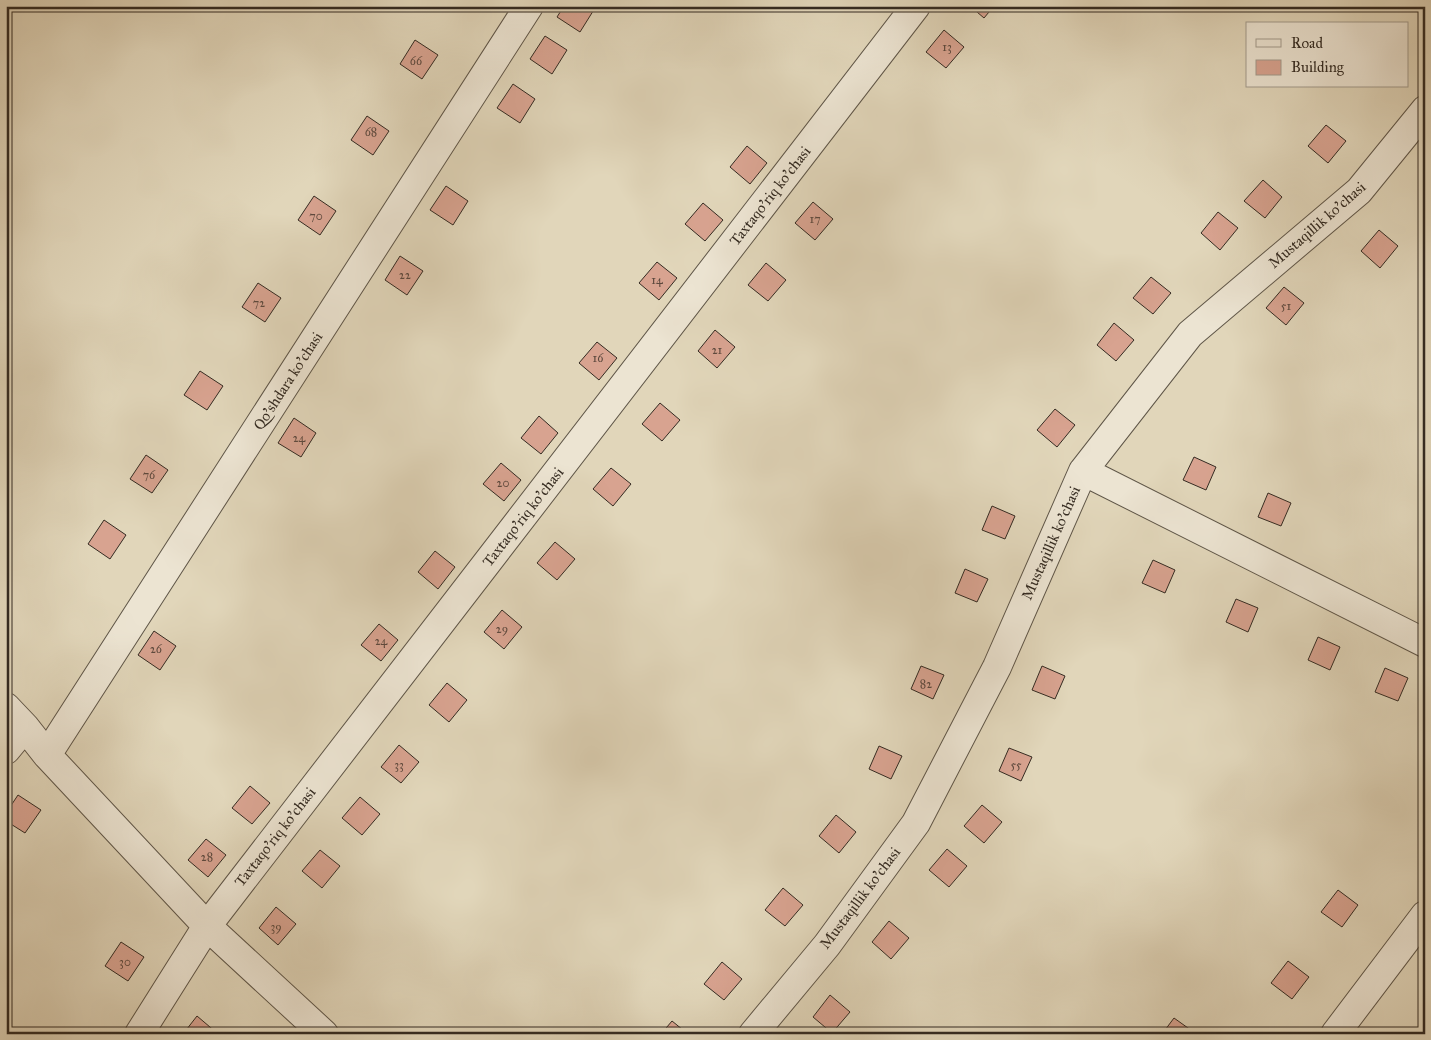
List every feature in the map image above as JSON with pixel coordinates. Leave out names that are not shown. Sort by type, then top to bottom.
[{"type":"street","name":"Qo'shdara ko'chasi","points":[[47,755],[529,6]]},
{"type":"street","name":"Taxtaqo'riq ko'chasi","points":[[139,1034],[207,926],[916,6]]},
{"type":"street","name":"Mustaqillik ko'chasi","points":[[753,1034],[827,944],[916,823],[997,667],[1083,470],[1190,334],[1359,191],[1425,110]]},
{"type":"street","points":[[1083,470],[1425,643]]},
{"type":"street","points":[[6,707],[47,755],[207,926],[324,1034]]},
{"type":"street","points":[[6,750],[25,727]]},
{"type":"street","points":[[1335,1034],[1425,915]]},
{"type":"building","points":[[564,6],[593,6],[595,8],[580,32],[557,17]]},
{"type":"building","points":[[970,6],[994,6],[984,18]]},
{"type":"building","points":[[944,30],[964,47],[946,68],[926,52]]},
{"type":"building","points":[[545,36],[567,50],[552,74],[530,59]]},
{"type":"building","points":[[415,40],[438,55],[422,79],[400,64]]},
{"type":"building","points":[[513,84],[535,99],[520,123],[497,108]]},
{"type":"building","points":[[367,116],[389,131],[373,155],[351,140]]},
{"type":"building","points":[[1326,125],[1346,141],[1328,163],[1308,146]]},
{"type":"building","points":[[747,146],[767,163],[750,184],[730,167]]},
{"type":"building","points":[[1263,180],[1282,197],[1265,218],[1244,201]]},
{"type":"building","points":[[446,186],[468,201],[453,225],[430,210]]},
{"type":"building","points":[[314,196],[336,211],[320,235],[298,220]]},
{"type":"building","points":[[813,202],[833,219],[815,240],[795,223]]},
{"type":"building","points":[[703,203],[723,220],[705,241],[685,224]]},
{"type":"building","points":[[1218,212],[1238,228],[1220,250],[1201,233]]},
{"type":"building","points":[[1379,230],[1398,246],[1380,268],[1361,251]]},
{"type":"building","points":[[400,256],[423,271],[407,295],[385,280]]},
{"type":"building","points":[[657,262],[677,278],[659,300],[639,283]]},
{"type":"building","points":[[766,263],[786,280],[768,301],[748,285]]},
{"type":"building","points":[[1151,277],[1171,293],[1153,314],[1133,298]]},
{"type":"building","points":[[258,283],[281,298],[265,322],[242,307]]},
{"type":"building","points":[[1284,287],[1304,303],[1286,325],[1266,308]]},
{"type":"building","points":[[1114,323],[1134,340],[1116,361],[1097,345]]},
{"type":"building","points":[[715,330],[735,347],[717,368],[698,351]]},
{"type":"building","points":[[597,342],[617,358],[599,380],[579,363]]},
{"type":"building","points":[[200,371],[223,386],[207,410],[184,395]]},
{"type":"building","points":[[660,403],[680,420],[662,441],[642,424]]},
{"type":"building","points":[[1055,409],[1075,425],[1057,447],[1037,430]]},
{"type":"building","points":[[539,416],[558,433],[541,454],[521,438]]},
{"type":"building","points":[[294,418],[316,433],[301,457],[278,443]]},
{"type":"building","points":[[146,455],[168,470],[152,493],[130,479]]},
{"type":"building","points":[[1194,457],[1216,467],[1206,490],[1183,480]]},
{"type":"building","points":[[501,463],[521,480],[504,501],[483,484]]},
{"type":"building","points":[[611,468],[631,484],[613,506],[593,489]]},
{"type":"building","points":[[1268,493],[1291,503],[1281,526],[1258,517]]},
{"type":"building","points":[[992,506],[1015,516],[1005,539],[982,530]]},
{"type":"building","points":[[104,520],[126,535],[110,559],[88,544]]},
{"type":"building","points":[[555,542],[575,559],[557,580],[537,563]]},
{"type":"building","points":[[435,551],[455,567],[438,589],[418,572]]},
{"type":"building","points":[[1153,560],[1175,570],[1165,593],[1142,583]]},
{"type":"building","points":[[965,569],[988,579],[977,602],[955,593]]},
{"type":"building","points":[[1236,599],[1258,608],[1248,632],[1226,622]]},
{"type":"building","points":[[502,610],[522,627],[504,649],[484,632]]},
{"type":"building","points":[[379,624],[398,640],[381,661],[361,645]]},
{"type":"building","points":[[154,631],[176,646],[160,670],[138,655]]},
{"type":"building","points":[[1318,637],[1340,647],[1330,670],[1308,660]]},
{"type":"building","points":[[921,666],[944,675],[933,699],[911,689]]},
{"type":"building","points":[[1042,666],[1065,676],[1055,699],[1032,690]]},
{"type":"building","points":[[1385,668],[1408,678],[1398,701],[1375,692]]},
{"type":"building","points":[[447,683],[467,700],[449,722],[429,705]]},
{"type":"building","points":[[399,745],[419,762],[401,783],[381,767]]},
{"type":"building","points":[[879,746],[902,756],[891,779],[869,769]]},
{"type":"building","points":[[1009,748],[1032,757],[1021,781],[999,771]]},
{"type":"building","points":[[250,786],[270,803],[252,824],[232,808]]},
{"type":"building","points":[[18,795],[41,810],[25,833],[6,821],[6,813]]},
{"type":"building","points":[[360,797],[380,814],[362,835],[342,818]]},
{"type":"building","points":[[982,805],[1002,822],[984,843],[964,826]]},
{"type":"building","points":[[836,815],[856,832],[839,853],[819,836]]},
{"type":"building","points":[[206,839],[226,855],[208,877],[188,860]]},
{"type":"building","points":[[947,849],[967,866],[949,887],[929,870]]},
{"type":"building","points":[[320,850],[340,866],[322,888],[302,871]]},
{"type":"building","points":[[783,888],[803,905],[785,926],[765,910]]},
{"type":"building","points":[[1338,890],[1358,905],[1342,927],[1321,912]]},
{"type":"building","points":[[276,907],[296,924],[278,945],[259,928]]},
{"type":"building","points":[[889,921],[909,938],[891,959],[872,942]]},
{"type":"building","points":[[121,942],[144,957],[128,981],[105,966]]},
{"type":"building","points":[[1288,961],[1309,977],[1292,999],[1271,983]]},
{"type":"building","points":[[722,962],[742,979],[724,1000],[704,984]]},
{"type":"building","points":[[830,995],[850,1012],[832,1033],[813,1017]]},
{"type":"building","points":[[197,1016],[217,1033],[183,1034]]},
{"type":"building","points":[[1174,1018],[1195,1033],[1162,1034]]},
{"type":"building","points":[[672,1021],[688,1034],[661,1034]]}]
